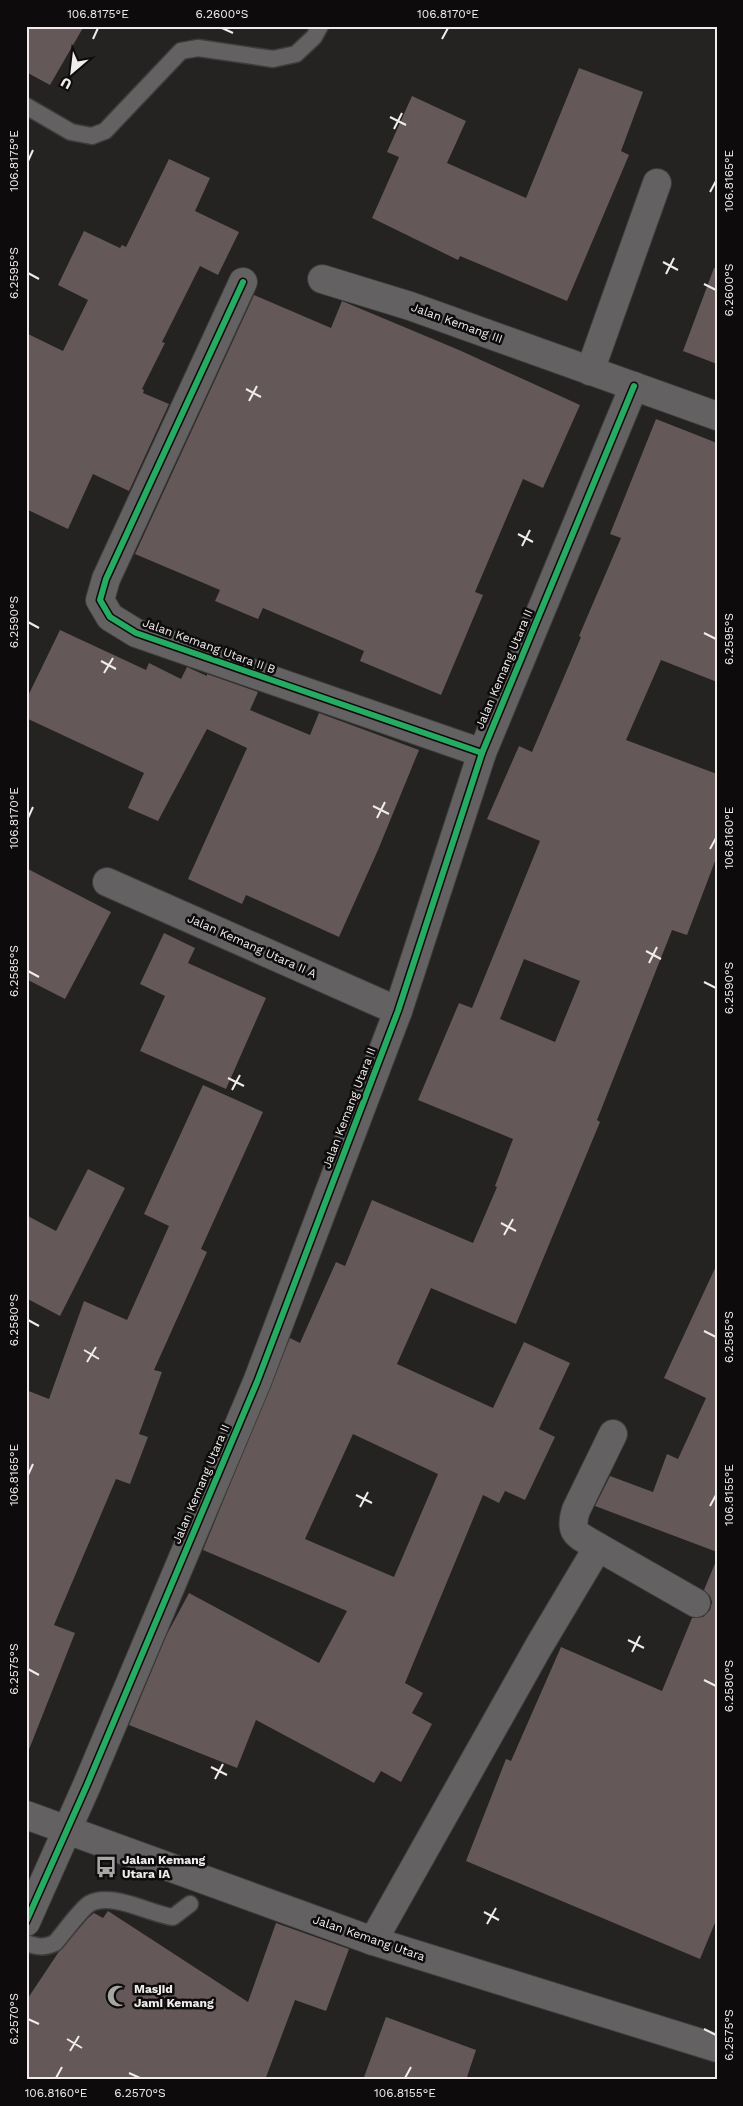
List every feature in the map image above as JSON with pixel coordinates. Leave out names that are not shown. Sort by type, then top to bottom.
[{"type":"street","points":[[590,371],[657,183]]},
{"type":"street","name":"Jalan Kemang III","points":[[322,279],[410,306],[717,416]]},
{"type":"street","name":"Jalan Kemang Utara II B","points":[[243,282],[106,579],[100,600],[110,617],[136,633],[482,753]]},
{"type":"street","name":"Jalan Kemang Utara II","points":[[26,1922],[257,1382],[398,1011],[482,753],[634,386]]},
{"type":"street","name":"Jalan Kemang Utara II A","points":[[106,882],[398,1011]]},
{"type":"street","points":[[613,1434],[576,1510],[572,1523],[576,1533],[696,1603]]},
{"type":"street","points":[[373,1941],[539,1646],[598,1547]]},
{"type":"street","name":"Jalan Kemang Utara","points":[[26,1815],[373,1941],[717,2048]]},
{"type":"lane","points":[[27,108],[71,132],[92,136],[105,131],[181,50],[198,48],[273,60],[296,54],[314,36],[320,26]]},
{"type":"lane","points":[[26,1943],[38,1947],[55,1943],[89,1904],[103,1900],[124,1902],[161,1916],[173,1917],[190,1904]]},
{"type":"building","points":[[26,26],[84,26],[50,85],[26,72]]},
{"type":"building","points":[[579,68],[643,92],[621,151],[629,155],[567,301],[460,256],[458,260],[372,218],[399,157],[387,152],[412,96],[466,121],[447,163],[526,198]]},
{"type":"building","points":[[169,159],[210,178],[195,211],[239,232],[218,275],[200,266],[162,342],[165,343],[142,389],[144,390],[143,393],[169,404],[129,491],[93,474],[68,529],[26,509],[26,333],[63,351],[88,300],[58,285],[84,231],[120,248],[122,245],[126,247]]},
{"type":"building","points":[[714,268],[717,268],[717,364],[683,351]]},
{"type":"building","points":[[254,295],[331,328],[342,301],[459,350],[580,405],[543,488],[523,479],[475,592],[483,595],[441,695],[360,661],[364,651],[263,608],[258,619],[215,601],[220,590],[135,554]]},
{"type":"building","points":[[656,419],[717,443],[717,682],[661,660],[626,740],[717,774],[717,856],[687,935],[672,930],[597,1120],[600,1122],[516,1324],[431,1288],[397,1364],[493,1408],[524,1342],[570,1363],[539,1429],[555,1437],[525,1500],[505,1491],[499,1503],[483,1495],[405,1683],[423,1693],[412,1713],[432,1724],[401,1782],[381,1771],[374,1783],[256,1720],[237,1768],[129,1725],[167,1634],[189,1593],[319,1663],[347,1611],[203,1550],[290,1338],[300,1343],[336,1262],[345,1266],[372,1200],[473,1243],[497,1187],[495,1186],[513,1139],[418,1100],[459,1003],[472,1008],[540,841],[487,819],[519,746],[532,752],[621,538],[610,534]],"holes":[[[524,959],[580,981],[555,1042],[500,1019]],[[353,1434],[438,1474],[394,1577],[305,1539]]]},
{"type":"building","points":[[60,630],[146,670],[149,663],[181,679],[187,667],[207,676],[207,674],[258,692],[250,710],[310,735],[319,713],[419,750],[378,850],[339,937],[246,895],[242,904],[188,879],[247,748],[207,729],[158,821],[128,808],[144,773],[26,718],[26,700]]},
{"type":"building","points":[[26,868],[111,912],[65,999],[26,979]]},
{"type":"building","points":[[164,933],[195,948],[188,963],[266,998],[226,1089],[140,1051],[165,996],[140,984]]},
{"type":"building","points":[[203,1085],[263,1112],[201,1249],[207,1252],[154,1370],[162,1372],[139,1434],[148,1437],[130,1484],[116,1479],[54,1625],[75,1633],[28,1752],[26,1751],[26,1390],[49,1399],[84,1301],[127,1320],[169,1226],[144,1214]]},
{"type":"building","points":[[88,1169],[125,1188],[60,1316],[26,1298],[26,1215],[56,1231]]},
{"type":"building","points":[[717,1264],[717,1552],[595,1506],[610,1476],[653,1492],[667,1454],[678,1459],[706,1398],[664,1378]]},
{"type":"building","points":[[716,1561],[717,1918],[700,1959],[466,1861],[506,1759],[511,1761],[561,1647],[662,1691],[692,1618],[703,1617],[710,1610],[712,1602],[710,1596],[704,1590]]},
{"type":"building","points":[[108,1911],[248,2002],[276,1923],[349,1949],[326,2011],[295,2000],[265,2080],[26,2080],[26,2001],[58,1953],[88,1918],[94,1913],[103,1918]]},
{"type":"building","points":[[386,2017],[476,2050],[466,2080],[363,2080]]},
{"type":"cycle path","points":[[243,282],[106,579],[100,600],[110,617],[136,633],[482,753]]},
{"type":"cycle path","points":[[26,1922],[87,1785],[257,1382],[398,1011],[482,753],[634,386]]},
{"type":"place","name":"Jalan Kemang Utara IA","points":[[106,1867]]},
{"type":"place","name":"Masjid Jami Kemang","points":[[118,1996]]}]
